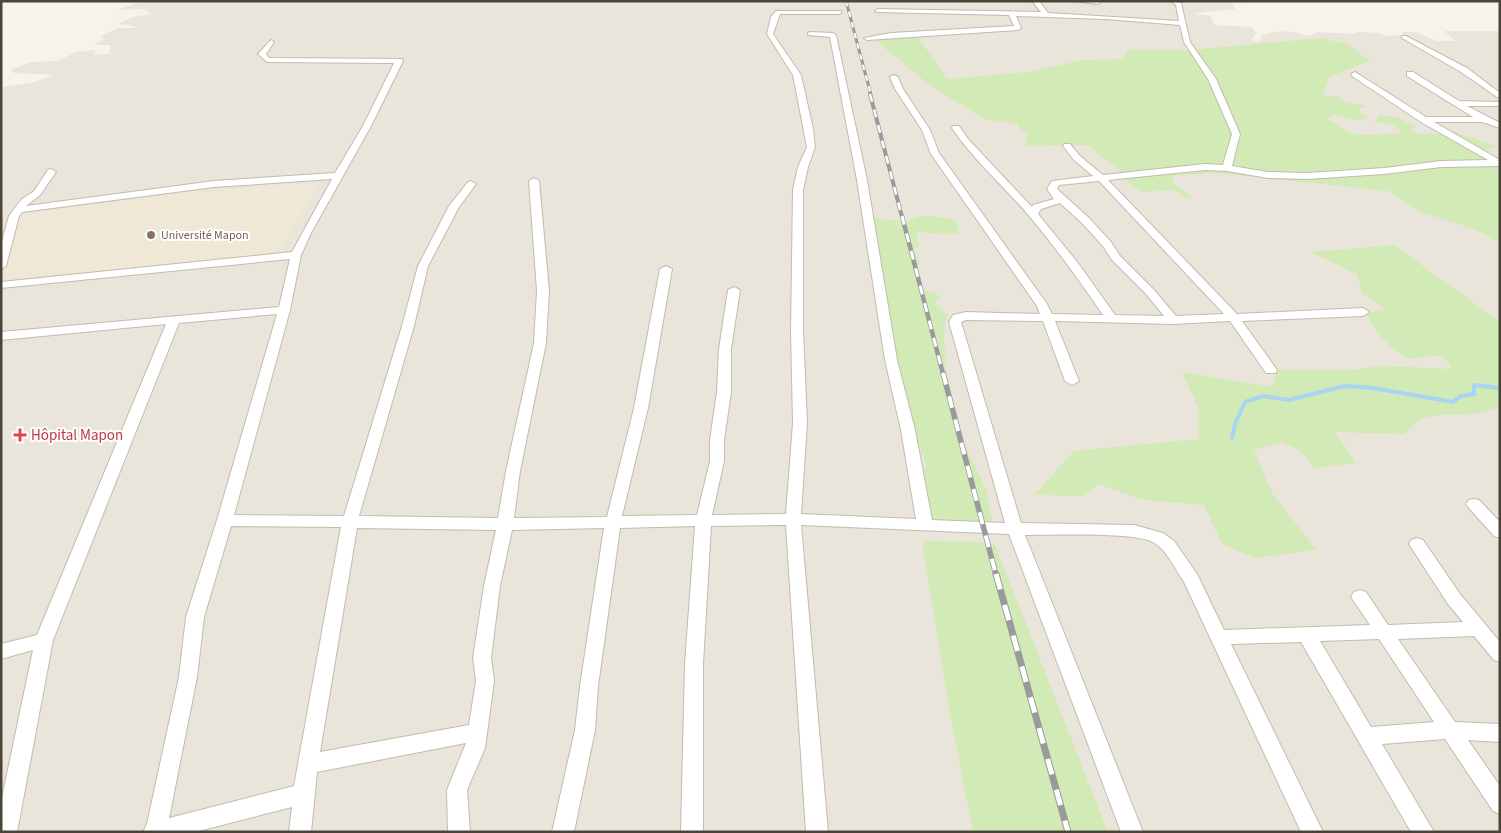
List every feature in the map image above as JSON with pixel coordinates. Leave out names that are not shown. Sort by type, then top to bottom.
[{"type":"street","points":[[1035,1],[1047,15]]},
{"type":"street","points":[[1076,1],[1098,2]]},
{"type":"street","points":[[1174,1],[1179,4],[1187,42],[1212,79],[1236,134],[1227,168]]},
{"type":"street","points":[[817,832],[793,519],[800,423],[797,331],[798,190],[803,167],[812,147],[797,74],[770,34],[774,17],[779,7],[840,12]]},
{"type":"street","points":[[878,12],[950,22],[1017,28],[1018,25],[1012,14]]},
{"type":"street","points":[[867,38],[950,22],[1012,14],[1182,23]]},
{"type":"street","points":[[810,34],[833,35],[862,180],[891,360],[908,430],[925,525]]},
{"type":"street","points":[[1404,37],[1464,70],[1500,97]]},
{"type":"street","points":[[272,42],[262,54],[267,60],[399,61],[366,126],[313,219],[296,255],[284,310],[225,520],[195,617],[188,677],[168,766],[156,832],[304,794]]},
{"type":"street","points":[[1355,74],[1424,120],[1500,163]]},
{"type":"street","points":[[1410,74],[1483,119],[1500,126]]},
{"type":"street","points":[[894,77],[899,89],[926,130],[936,155],[1036,295],[1048,317],[1072,381]]},
{"type":"street","points":[[1457,103],[1500,104]]},
{"type":"street","points":[[1424,120],[1483,119]]},
{"type":"street","points":[[956,128],[965,141],[1033,214],[1074,265],[1112,319]]},
{"type":"street","points":[[1067,146],[1077,158],[1101,178],[1234,318],[1271,370]]},
{"type":"street","points":[[1173,320],[1150,292],[1116,258],[1107,244],[1085,220],[1061,200],[1052,189],[1055,183],[1205,167],[1302,176],[1384,171],[1441,164],[1500,163]]},
{"type":"street","points":[[1,266],[17,210],[36,193],[51,172]]},
{"type":"street","points":[[17,210],[214,184],[338,176]]},
{"type":"street","points":[[459,832],[457,790],[473,755],[485,681],[482,660],[492,586],[505,524],[513,471],[540,343],[543,291],[534,181]]},
{"type":"street","points":[[300,832],[308,764],[350,522],[408,326],[423,266],[454,206],[471,184]]},
{"type":"street","points":[[1033,214],[1037,207],[1061,200]]},
{"type":"street","points":[[1,285],[296,255]]},
{"type":"street","points":[[563,832],[585,730],[590,677],[613,522],[641,408],[666,269]]},
{"type":"street","points":[[692,832],[694,664],[704,521],[717,461],[717,440],[724,392],[725,349],[734,290]]},
{"type":"street","points":[[1,336],[284,310]]},
{"type":"street","points":[[1132,832],[1015,529],[955,322],[957,318],[966,316],[1173,320],[1363,312]]},
{"type":"street","points":[[6,832],[44,640],[174,320]]},
{"type":"street","points":[[1474,504],[1500,532]]},
{"type":"street","points":[[225,520],[505,524],[793,519],[1015,529],[1134,531],[1164,540],[1191,579],[1312,832]]},
{"type":"street","points":[[1418,544],[1454,599],[1500,655]]},
{"type":"street","points":[[1360,597],[1500,804]]},
{"type":"street","points":[[1219,637],[1480,629]]},
{"type":"street","points":[[1306,634],[1423,832]]},
{"type":"street","points":[[1,652],[44,640]]},
{"type":"street","points":[[1367,736],[1450,730],[1500,733]]},
{"type":"street","points":[[308,764],[477,732]]},
{"type":"shaded area","points":[[146,1],[1250,1],[1248,3],[1232,3],[1235,9],[1194,13],[1211,16],[1214,25],[1251,27],[1256,33],[1251,40],[1260,42],[1261,35],[1280,31],[1295,32],[1309,36],[1317,32],[1379,33],[1386,36],[1404,35],[1401,32],[1415,32],[1437,41],[1456,41],[1444,31],[1500,31],[1500,832],[1,832],[1,87],[31,83],[54,75],[14,73],[11,70],[30,62],[58,61],[76,52],[96,50],[94,55],[109,54],[111,45],[94,45],[105,38],[99,37],[118,28],[136,28],[118,24],[133,17],[152,14],[142,9],[115,10]]},
{"type":"shaded area","name":"Université Mapon","points":[[318,183],[277,257],[1,285],[1,262],[21,214],[215,190]]},
{"type":"green space","points":[[917,36],[947,79],[1028,72],[1083,60],[1122,59],[1128,50],[1188,50],[1322,38],[1349,45],[1370,61],[1329,77],[1323,96],[1339,97],[1345,103],[1367,105],[1360,108],[1359,112],[1365,115],[1367,119],[1356,120],[1334,115],[1326,119],[1355,134],[1403,133],[1395,126],[1371,120],[1376,120],[1379,115],[1396,117],[1417,127],[1410,128],[1414,133],[1455,132],[1499,147],[1486,149],[1485,156],[1500,165],[1500,243],[1474,229],[1419,211],[1388,191],[1217,173],[1173,176],[1172,182],[1191,196],[1187,199],[1174,190],[1143,192],[1121,178],[1124,174],[1087,145],[1026,146],[1029,134],[1020,129],[1017,124],[984,119],[927,83],[875,40]]},
{"type":"green space","points":[[929,216],[951,219],[958,222],[958,234],[936,234],[916,231],[919,248],[909,251],[917,253],[917,259],[920,262],[916,270],[924,290],[941,296],[934,301],[948,315],[945,323],[944,338],[946,359],[945,383],[955,407],[954,422],[987,492],[994,531],[927,525],[922,474],[927,466],[912,429],[867,230],[863,221],[864,217],[906,222],[918,217]]},
{"type":"green space","points":[[1394,245],[1500,322],[1500,408],[1473,414],[1438,415],[1421,419],[1404,434],[1335,432],[1356,463],[1314,468],[1301,451],[1282,442],[1254,450],[1273,495],[1317,550],[1255,558],[1222,544],[1204,505],[1144,500],[1098,484],[1084,496],[1034,495],[1074,451],[1198,439],[1199,409],[1182,372],[1273,387],[1276,370],[1347,370],[1382,366],[1452,369],[1443,355],[1407,359],[1394,349],[1383,339],[1366,313],[1386,310],[1362,293],[1357,274],[1310,252]]},
{"type":"green space","points":[[922,541],[977,542],[995,545],[1108,832],[973,832],[949,708]]},
{"type":"waterway","points":[[1232,438],[1235,424],[1245,402],[1263,396],[1289,400],[1345,386],[1373,388],[1453,402],[1461,396],[1474,394],[1474,385],[1500,388]]},
{"type":"railway","points":[[846,1],[871,95]]},
{"type":"railway","points":[[870,94],[902,217]]},
{"type":"railway","points":[[902,216],[943,374]]},
{"type":"railway","points":[[943,373],[996,575]]},
{"type":"railway","points":[[996,574],[1068,832]]},
{"type":"place","name":"Université Mapon","points":[[151,235]]},
{"type":"place","name":"Hôpital Mapon","points":[[20,435]]}]
